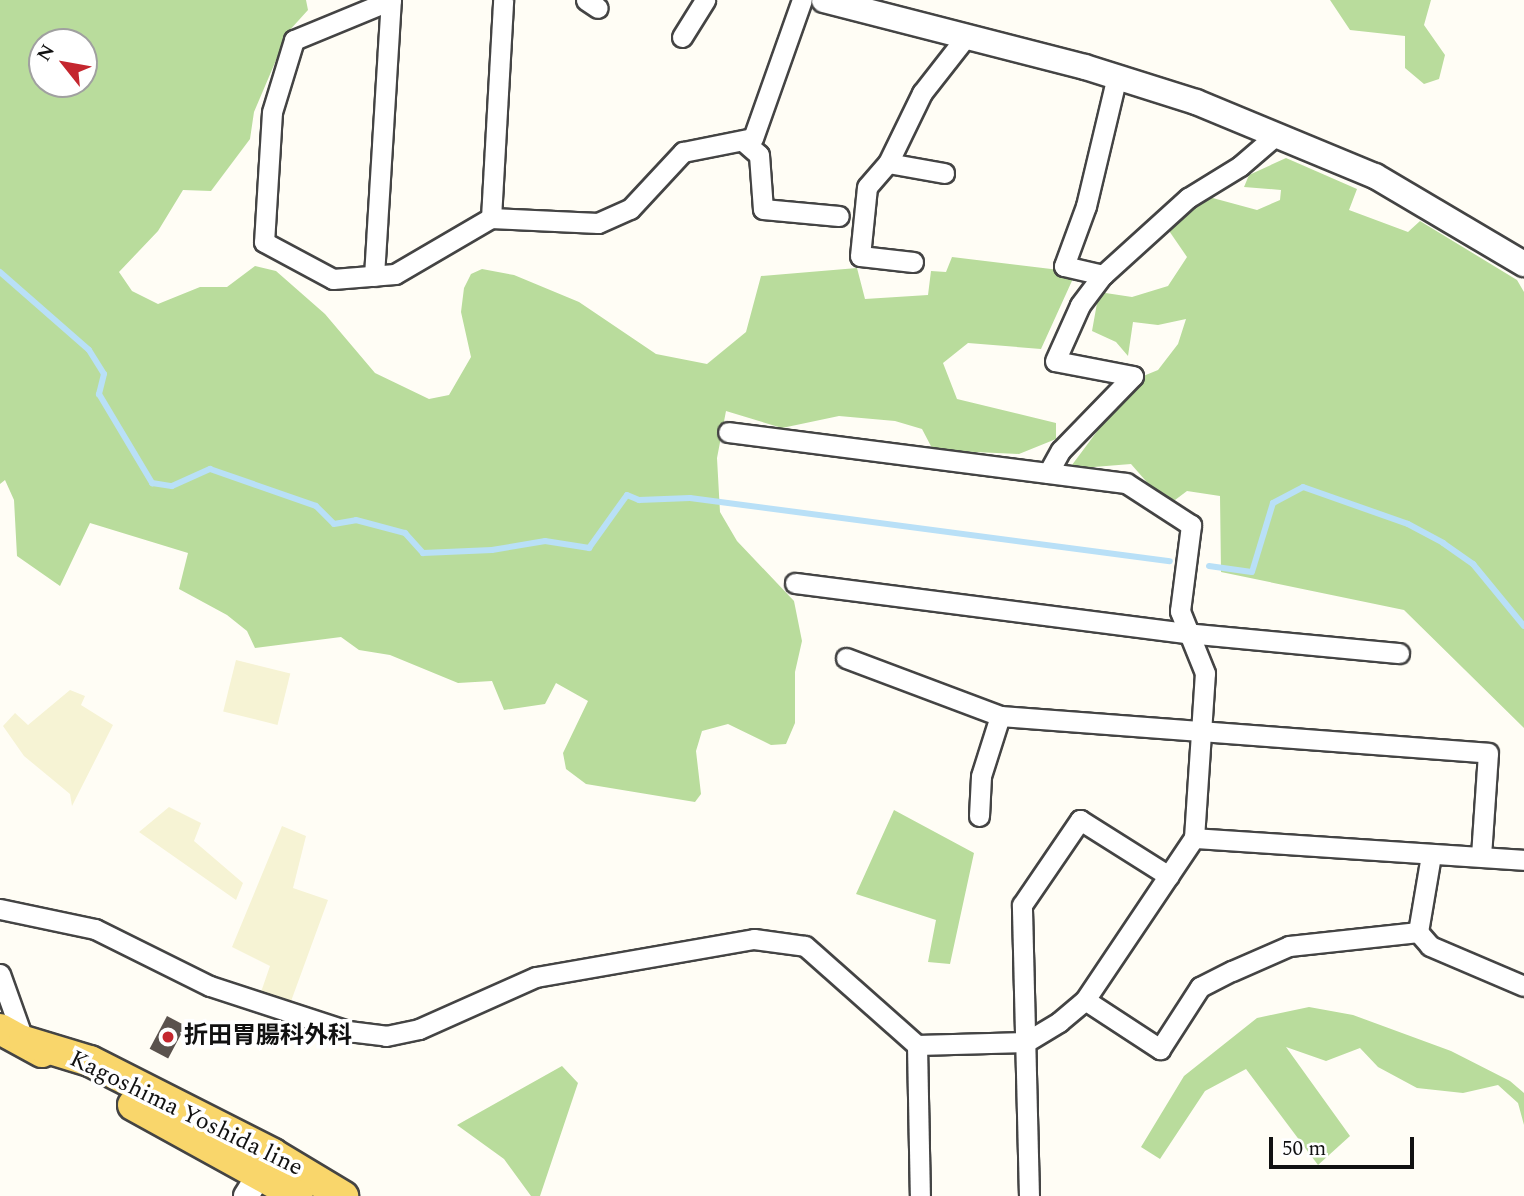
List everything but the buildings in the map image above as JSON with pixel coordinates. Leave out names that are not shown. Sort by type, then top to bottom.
[{"type":"main road","name":"Kagoshima Yoshida line","points":[[12,1035],[90,1061],[260,1174],[298,1196]]},
{"type":"main road","name":"Kagoshima Yoshida line","points":[[260,1174],[343,1196]]},
{"type":"street","points":[[374,276],[391,0],[294,40],[272,112],[264,242],[332,279],[374,276],[395,274],[491,218],[598,223],[630,209],[683,152],[753,138],[802,0]]},
{"type":"street","points":[[491,218],[503,0]]},
{"type":"street","points":[[682,37],[705,0]]},
{"type":"street","points":[[824,0],[885,9],[965,38],[1117,76],[1276,135],[1425,202],[1524,264]]},
{"type":"street","points":[[913,262],[860,256],[867,187],[888,163],[911,111],[965,38]]},
{"type":"street","points":[[1102,275],[1064,266],[1086,206],[1117,76]]},
{"type":"street","points":[[1048,473],[1061,450],[1133,376],[1055,361],[1080,304],[1102,275],[1188,198],[1240,166],[1276,135]]},
{"type":"street","points":[[743,141],[759,155],[763,209],[839,216]]},
{"type":"street","points":[[888,163],[944,173]]},
{"type":"street","points":[[0,909],[95,929],[210,986],[348,1031],[386,1036],[419,1029],[536,977],[775,940],[805,946],[917,1045],[1026,1042],[1085,1000],[1194,838],[1205,735],[1205,673],[1186,633],[1180,611],[1191,525],[1126,483],[728,432]]},
{"type":"street","points":[[795,583],[1186,633],[1399,653]]},
{"type":"street","points":[[846,658],[1000,716],[1205,735],[1488,752],[1481,856]]},
{"type":"street","points":[[979,816],[981,776],[1000,716]]},
{"type":"street","points":[[1029,1196],[1022,905],[1074,824],[1087,823],[1169,876]]},
{"type":"street","points":[[1194,838],[1524,860]]},
{"type":"street","points":[[1430,855],[1418,932],[1430,946],[1524,986]]},
{"type":"street","points":[[1085,1000],[1160,1049],[1200,987],[1232,971],[1289,946],[1418,932]]},
{"type":"street","points":[[0,974],[12,1035]]},
{"type":"street","points":[[917,1045],[920,1196]]},
{"type":"shaded area","points":[[236,660],[290,674],[278,725],[223,711]]},
{"type":"shaded area","points":[[70,690],[85,696],[81,705],[113,725],[72,806],[70,794],[24,756],[3,726],[15,713],[28,725]]},
{"type":"shaded area","points":[[169,807],[201,823],[194,841],[243,883],[236,900],[139,832]]},
{"type":"shaded area","points":[[282,826],[306,836],[293,888],[328,900],[290,1004],[261,992],[270,966],[232,947]]},
{"type":"green space","points":[[0,0],[306,0],[308,10],[288,32],[254,112],[250,139],[211,191],[183,190],[158,231],[119,272],[132,291],[158,304],[200,287],[227,287],[255,266],[276,271],[325,314],[375,373],[429,399],[449,395],[471,357],[461,312],[464,288],[471,274],[482,269],[514,275],[579,302],[656,354],[707,364],[746,332],[761,276],[857,268],[865,299],[928,295],[931,271],[946,272],[952,257],[1076,272],[1041,349],[968,343],[943,363],[957,399],[1056,423],[1056,439],[1019,454],[933,450],[922,429],[895,421],[839,416],[782,428],[726,411],[717,458],[720,512],[737,541],[794,601],[802,641],[795,672],[795,723],[786,744],[771,745],[728,724],[702,731],[696,751],[701,794],[695,802],[586,784],[566,769],[563,753],[588,701],[556,683],[545,704],[504,710],[492,681],[458,683],[390,655],[359,650],[341,637],[255,648],[247,631],[227,615],[179,589],[188,553],[90,523],[60,586],[17,556],[14,500],[5,480],[0,484]]},
{"type":"green space","points":[[1330,0],[1431,0],[1424,25],[1445,55],[1439,79],[1424,84],[1405,68],[1405,36],[1350,30]]},
{"type":"green space","points":[[1286,158],[1357,189],[1349,210],[1408,232],[1420,221],[1517,280],[1524,292],[1524,728],[1404,610],[1221,572],[1220,496],[1187,491],[1175,500],[1159,496],[1131,464],[1069,469],[1136,379],[1158,370],[1178,344],[1186,319],[1158,325],[1133,322],[1128,356],[1116,342],[1092,331],[1099,292],[1132,297],[1168,286],[1187,257],[1165,225],[1198,194],[1257,210],[1280,200],[1281,190],[1244,187],[1249,175]]},
{"type":"green space","points":[[894,810],[974,853],[950,964],[928,962],[936,920],[856,894]]},
{"type":"green space","points":[[1309,1007],[1353,1015],[1451,1051],[1510,1081],[1524,1093],[1524,1125],[1518,1103],[1498,1085],[1463,1093],[1417,1088],[1378,1067],[1360,1048],[1326,1061],[1286,1047],[1350,1136],[1318,1165],[1246,1069],[1205,1091],[1160,1159],[1141,1147],[1184,1076],[1257,1018]]},
{"type":"green space","points":[[562,1066],[578,1083],[540,1196],[531,1196],[504,1159],[457,1125]]},
{"type":"waterway","points":[[0,272],[89,350],[104,374],[99,394],[152,483],[172,486],[210,469],[316,506],[334,524],[356,520],[405,533],[423,553],[492,550],[545,541],[589,548],[627,495],[639,500],[690,498],[1170,561]]},
{"type":"waterway","points":[[1209,566],[1252,572],[1273,503],[1303,487],[1408,524],[1443,543],[1473,564],[1524,626]]},
{"type":"place","name":"折田胃腸科外科","points":[[168,1037]]}]
